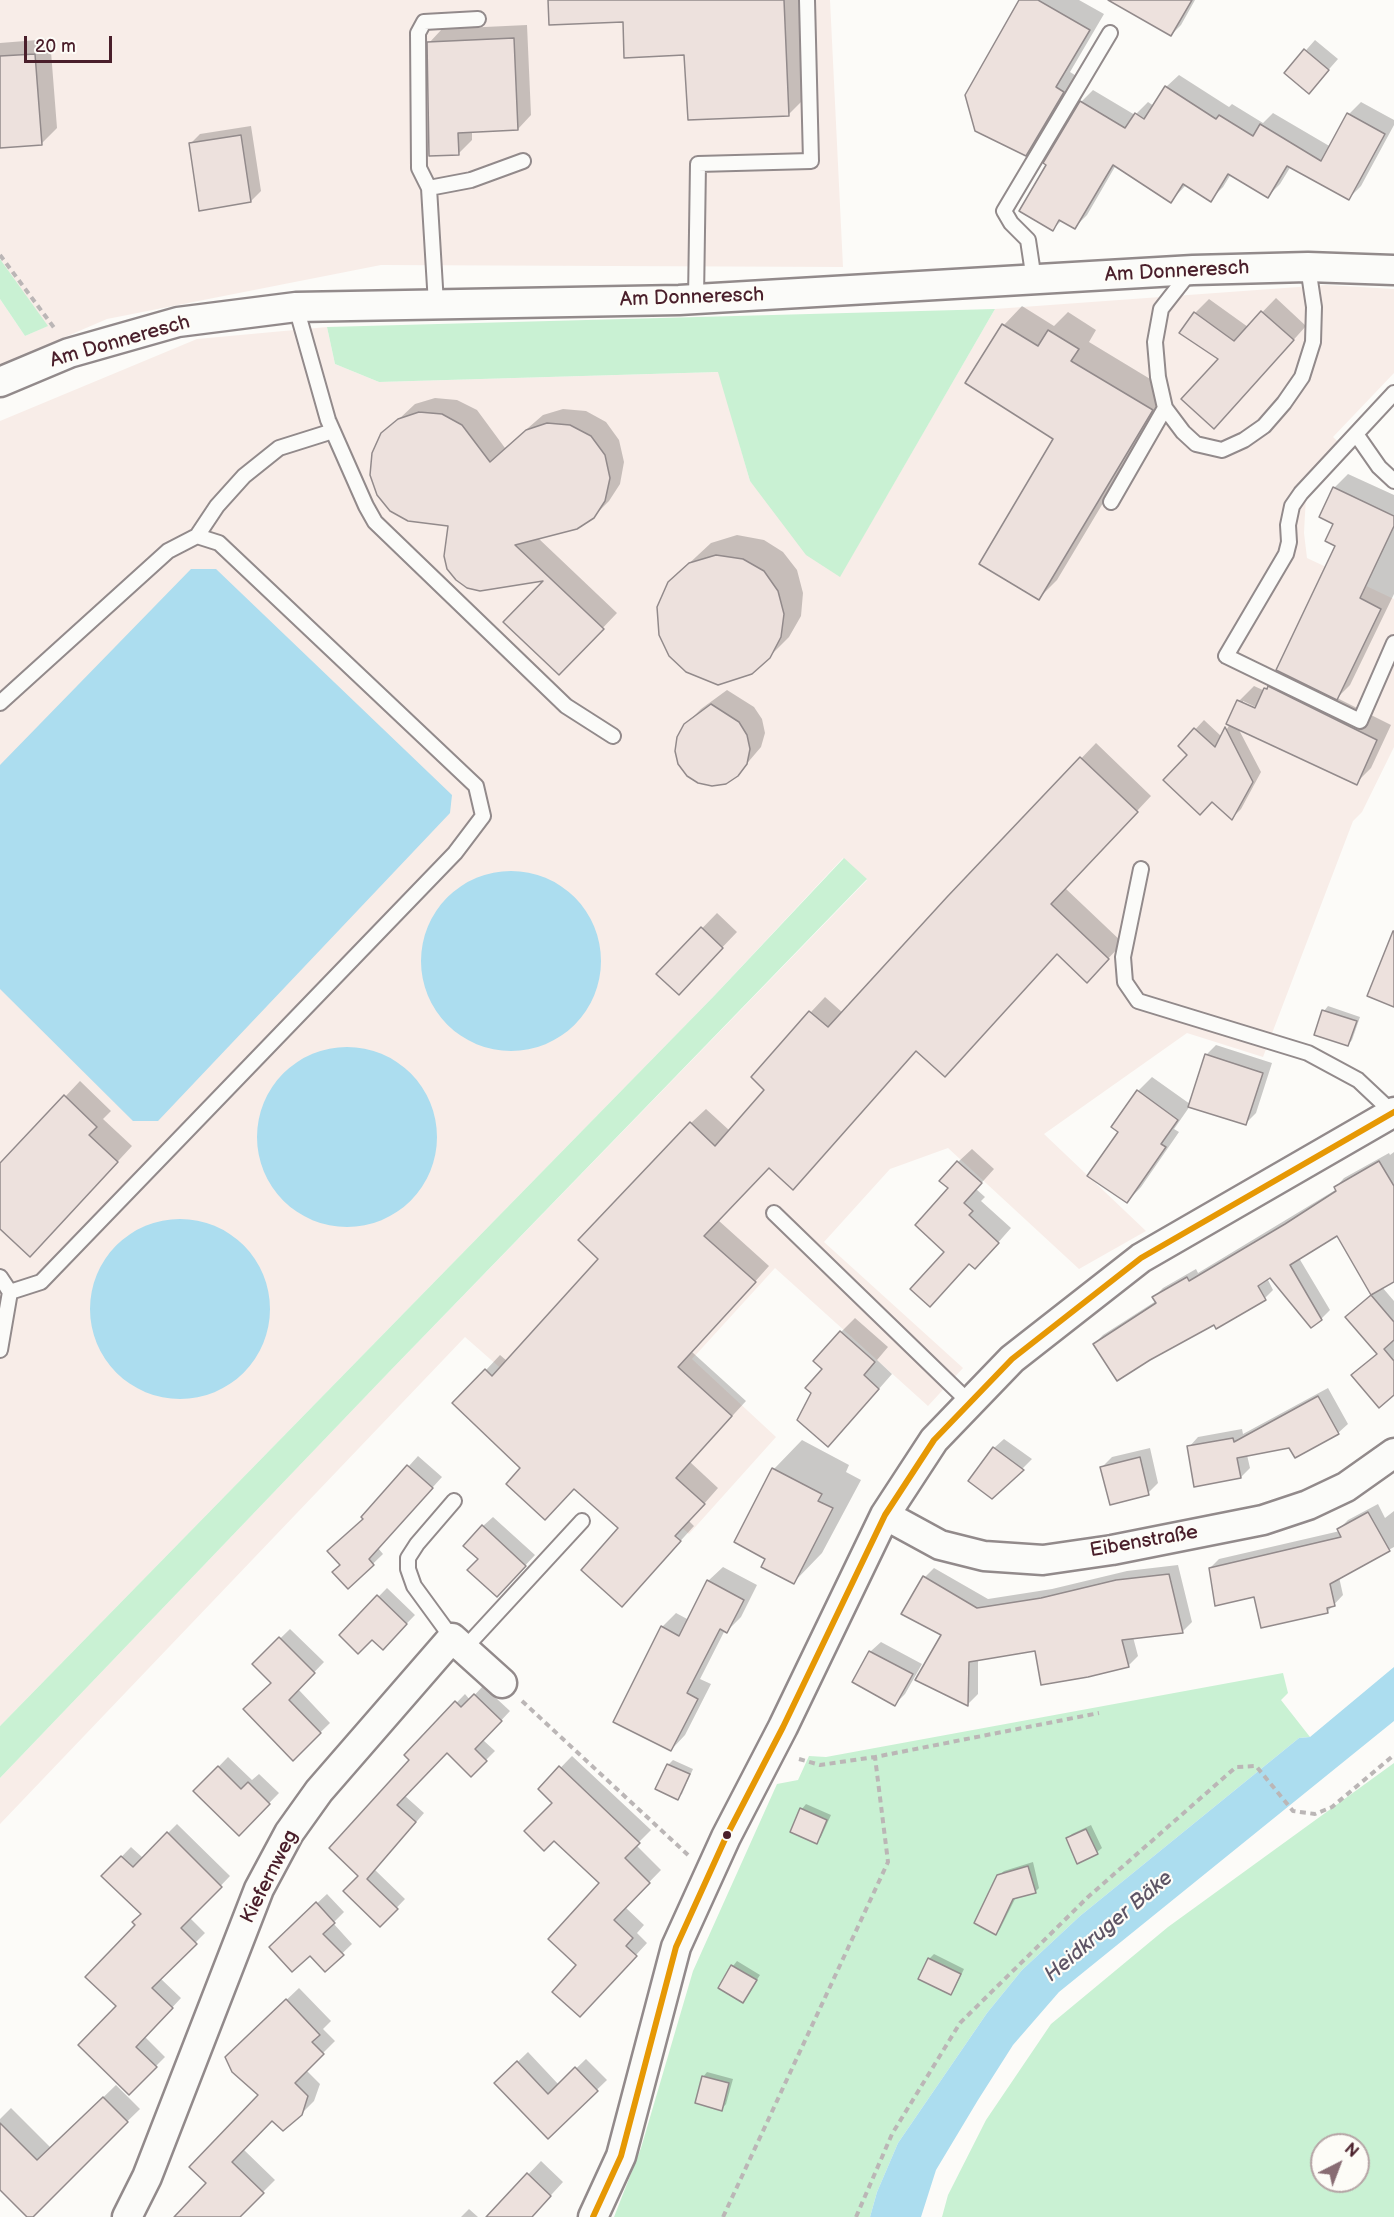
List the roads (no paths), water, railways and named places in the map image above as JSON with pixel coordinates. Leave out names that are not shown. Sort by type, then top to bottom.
[{"type":"street","name":"Am Donneresch","points":[[0,382],[69,353],[178,322],[296,307],[696,299],[1192,270],[1308,267],[1394,270]]},
{"type":"street","points":[[593,2217],[621,2156],[676,1947],[708,1874],[783,1727],[885,1515],[934,1440],[1012,1359],[1141,1258],[1394,1113]]},
{"type":"street","name":"Eibenstraße","points":[[885,1515],[940,1545],[984,1556],[1043,1560],[1112,1550],[1263,1520],[1308,1505],[1346,1487],[1394,1452]]},
{"type":"street","points":[[458,1643],[502,1683]]},
{"type":"street","name":"Kiefernweg","points":[[127,2217],[147,2177],[259,1889],[290,1833],[319,1791],[458,1643]]},
{"type":"lane","points":[[696,299],[698,164],[811,161],[807,0]]},
{"type":"lane","points":[[436,304],[429,188],[419,168],[418,33],[424,21],[478,18]]},
{"type":"lane","points":[[1034,280],[1028,240],[1011,223],[1004,210],[1110,33]]},
{"type":"lane","points":[[429,188],[471,180],[523,161]]},
{"type":"lane","points":[[1192,270],[1161,309],[1155,342],[1158,377],[1165,408],[1183,432],[1196,444],[1222,450],[1244,440],[1264,426],[1302,377],[1313,342],[1314,307],[1308,267]]},
{"type":"lane","points":[[296,307],[328,420],[375,522],[566,706],[614,736]]},
{"type":"lane","points":[[1394,393],[1301,493],[1292,506],[1286,554],[1226,657],[1360,721],[1394,643]]},
{"type":"lane","points":[[1111,502],[1165,408]]},
{"type":"lane","points":[[0,703],[168,551],[197,536],[217,506],[244,476],[279,448],[333,431]]},
{"type":"lane","points":[[1356,434],[1379,467],[1394,481]]},
{"type":"lane","points":[[10,1292],[41,1282],[455,853],[483,816],[476,786],[219,543],[197,536]]},
{"type":"lane","points":[[1141,869],[1123,957],[1125,982],[1138,1001],[1308,1053],[1358,1080],[1394,1113]]},
{"type":"lane","points":[[774,1213],[970,1403]]},
{"type":"lane","points":[[0,1276],[10,1292],[0,1350]]},
{"type":"lane","points":[[454,1501],[417,1544],[408,1558],[408,1569],[414,1586],[458,1643],[582,1521]]},
{"type":"water","points":[[191,569],[216,569],[452,795],[450,813],[158,1121],[133,1121],[0,989],[0,765]]},
{"type":"water","points":[[511,871],[545,878],[561,886],[575,897],[586,911],[594,927],[601,961],[594,995],[586,1011],[575,1025],[561,1036],[545,1044],[511,1051],[477,1044],[461,1036],[447,1025],[436,1011],[428,995],[421,961],[428,927],[436,911],[447,897],[461,886],[477,878]]},
{"type":"water","points":[[347,1047],[381,1054],[397,1062],[411,1073],[422,1087],[430,1103],[437,1137],[430,1171],[422,1187],[411,1201],[397,1212],[381,1220],[347,1227],[313,1220],[297,1212],[283,1201],[272,1187],[264,1171],[257,1137],[264,1103],[272,1087],[283,1073],[297,1062],[313,1054]]},
{"type":"water","points":[[180,1219],[214,1226],[230,1234],[244,1245],[255,1259],[263,1275],[270,1309],[263,1343],[255,1359],[244,1373],[230,1384],[214,1392],[180,1399],[146,1392],[130,1384],[116,1373],[105,1359],[97,1343],[90,1309],[97,1275],[105,1259],[116,1245],[130,1234],[146,1226]]},
{"type":"water","name":"Heidkruger Bäke","points":[[1394,1667],[1394,1721],[1059,1992],[1013,2045],[978,2100],[936,2170],[921,2217],[870,2217],[877,2192],[898,2143],[987,2013],[1022,1970],[1080,1916],[1299,1738],[1310,1737]]}]
